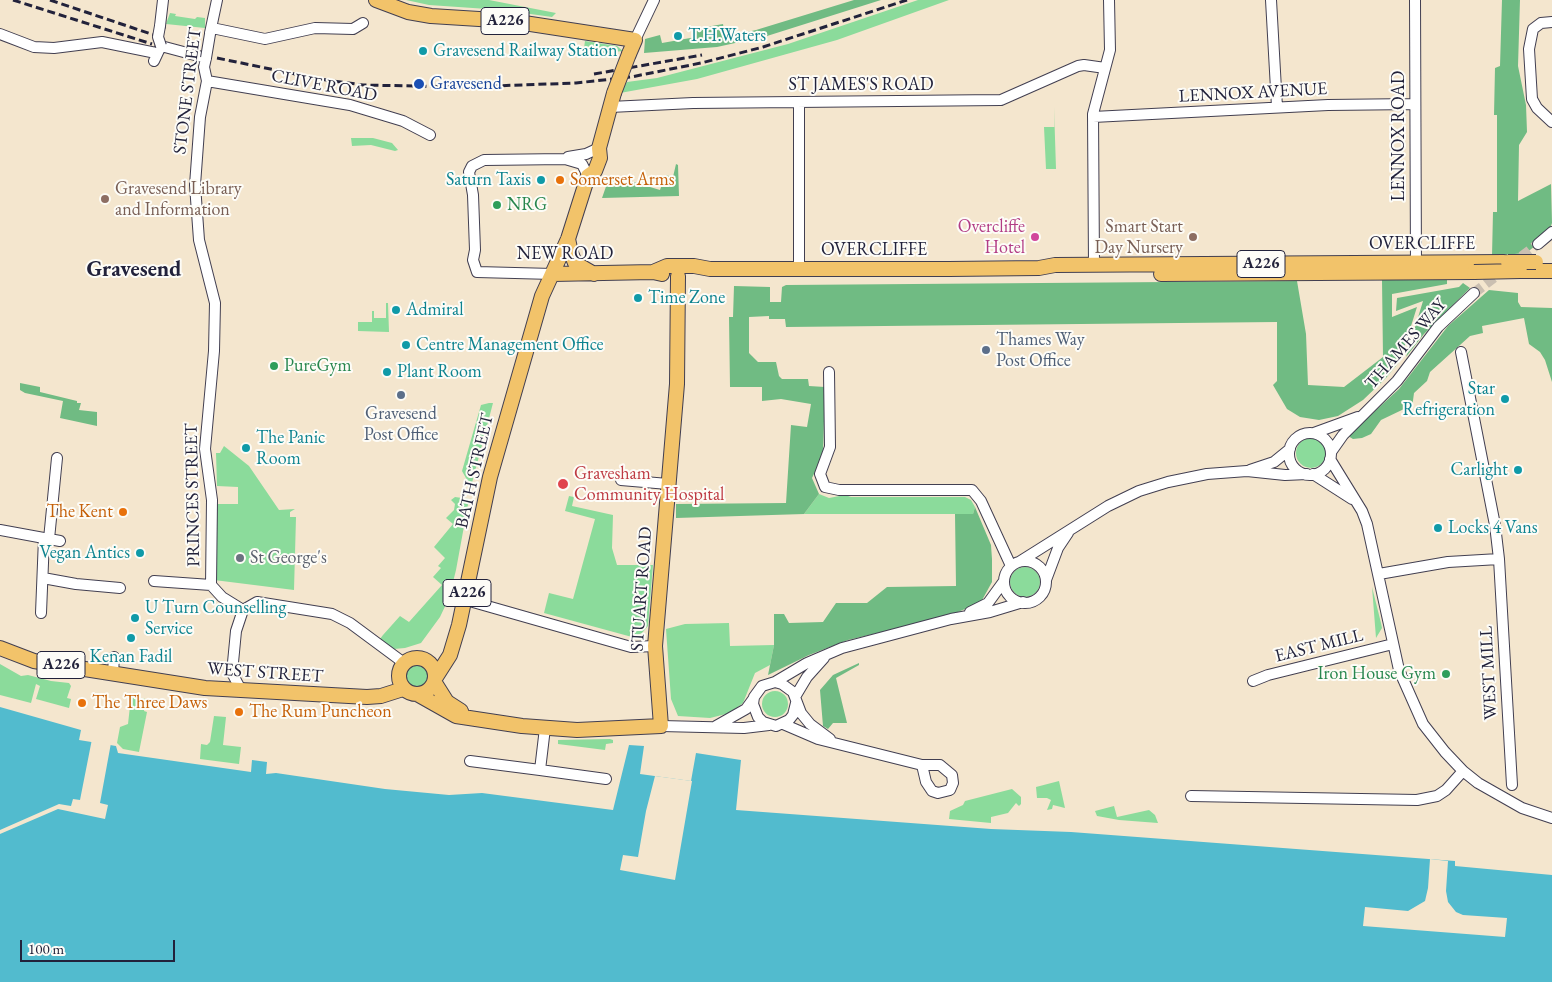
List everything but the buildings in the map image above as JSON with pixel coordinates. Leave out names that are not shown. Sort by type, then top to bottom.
[{"type":"main road","name":"A226","points":[[376,0],[408,12],[431,16],[519,22],[635,40],[614,93],[599,148],[599,163],[596,170],[588,176],[568,239],[553,274]]},
{"type":"main road","points":[[568,239],[570,253],[576,263],[594,274]]},
{"type":"main road","name":"OVERCLIFFE","points":[[1039,268],[1055,265],[1293,264],[1479,267],[1552,262]]},
{"type":"main road","name":"OVERCLIFFE","points":[[1293,264],[1301,268],[1364,267],[1370,273]]},
{"type":"main road","name":"OVERCLIFFE","points":[[1094,265],[1096,270],[1138,270],[1147,274]]},
{"type":"main road","name":"NEW ROAD","points":[[653,272],[667,266],[702,270]]},
{"type":"main road","name":"OVERCLIFFE","points":[[702,270],[729,277],[742,269],[1039,268],[1082,275],[1370,273],[1416,267]]},
{"type":"main road","name":"OVERCLIFFE","points":[[1479,267],[1520,271],[1552,271]]},
{"type":"main road","points":[[678,276],[702,270]]},
{"type":"main road","name":"NEW ROAD","points":[[553,274],[653,272],[678,276]]},
{"type":"main road","name":"BATH STREET","points":[[435,680],[450,655],[466,600],[500,438],[542,296],[553,274]]},
{"type":"main road","name":"STUART ROAD","points":[[661,726],[656,646],[677,384],[678,276]]},
{"type":"main road","name":"A226","points":[[0,648],[34,660],[119,674]]},
{"type":"main road","points":[[480,720],[452,706],[435,680],[433,666],[425,659],[414,658],[404,662],[399,673],[400,684],[403,689],[417,694],[456,716],[480,720],[545,728],[577,730],[661,726]]},
{"type":"main road","name":"WEST STREET","points":[[119,674],[188,686],[233,690],[240,688],[367,697],[381,696],[403,689]]},
{"type":"main road","points":[[417,694],[428,691],[435,680]]},
{"type":"street","points":[[157,54],[164,0]]},
{"type":"street","name":"STONE STREET","points":[[209,274],[199,240],[195,185],[200,117],[207,81],[204,67],[217,0]]},
{"type":"street","points":[[635,40],[654,0]]},
{"type":"street","points":[[1094,265],[1093,117],[1110,46],[1109,0]]},
{"type":"street","points":[[1271,0],[1277,108]]},
{"type":"street","name":"LENNOX ROAD","points":[[1415,0],[1416,267]]},
{"type":"street","points":[[1552,22],[1541,24],[1533,29],[1528,49],[1532,99],[1537,108],[1552,122]]},
{"type":"street","points":[[211,31],[265,39],[315,28],[353,29],[363,23]]},
{"type":"street","points":[[0,34],[34,47],[54,48],[102,42],[157,54],[206,58]]},
{"type":"street","name":"ST JAMES'S ROAD","points":[[610,107],[799,102],[1002,100],[1078,66],[1105,68]]},
{"type":"street","name":"CLIVE ROAD","points":[[207,81],[350,105],[403,121],[430,135]]},
{"type":"street","points":[[799,102],[799,269]]},
{"type":"street","name":"LENNOX AVENUE","points":[[1093,117],[1277,108],[1415,104]]},
{"type":"street","points":[[565,159],[570,156],[586,154],[599,148]]},
{"type":"street","points":[[565,159],[582,164],[588,176]]},
{"type":"street","name":"NEW ROAD","points":[[553,274],[477,272],[473,260],[475,250],[469,173],[472,166],[484,160],[565,159]]},
{"type":"street","points":[[1538,244],[1552,232]]},
{"type":"street","name":"PRINCES STREET","points":[[209,274],[214,291],[216,312],[205,449],[212,500],[211,585],[218,594],[244,610]]},
{"type":"street","name":"THAMES WAY","points":[[1331,456],[1337,442],[1388,391],[1438,328],[1474,294]]},
{"type":"street","name":"WEST MILL","points":[[1461,352],[1495,525],[1499,558],[1512,785]]},
{"type":"street","points":[[829,372],[830,447],[820,474],[825,487],[839,490],[972,490],[981,501],[1015,564]]},
{"type":"street","name":"THAMES WAY","points":[[1314,433],[1361,416]]},
{"type":"street","points":[[1247,471],[1274,462],[1290,449],[1295,439],[1301,435],[1314,433],[1326,440],[1331,456],[1368,524],[1393,644],[1406,690],[1423,724],[1433,739],[1462,771],[1486,788],[1522,808],[1552,818]]},
{"type":"street","points":[[1290,449],[1293,466],[1333,485],[1357,502]]},
{"type":"street","points":[[951,619],[988,603],[1015,564],[1108,506],[1139,491],[1192,476],[1247,471],[1277,474],[1310,474],[1323,470],[1331,456]]},
{"type":"street","points":[[41,613],[46,539],[57,458]]},
{"type":"street","points":[[621,480],[668,484]]},
{"type":"street","points":[[0,530],[60,541]]},
{"type":"street","points":[[710,727],[723,723],[740,713],[762,686],[775,682],[807,663],[826,655],[863,641],[951,619],[990,612],[1039,597],[1045,587],[1058,548],[1070,530]]},
{"type":"street","points":[[1379,574],[1448,562],[1499,558]]},
{"type":"street","points":[[1015,564],[1032,562],[1042,569],[1046,581]]},
{"type":"street","points":[[43,578],[76,584],[120,588]]},
{"type":"street","points":[[1004,581],[1012,598],[1022,602]]},
{"type":"street","points":[[158,584],[211,585]]},
{"type":"street","points":[[466,600],[631,647],[656,646]]},
{"type":"street","points":[[240,688],[234,678],[232,668],[236,632],[244,610],[257,602],[332,614],[350,623],[404,662]]},
{"type":"street","name":"EAST MILL","points":[[1254,681],[1268,675],[1393,644]]},
{"type":"street","points":[[783,724],[793,715],[796,700],[807,677],[826,655]]},
{"type":"street","points":[[114,657],[119,674]]},
{"type":"street","points":[[775,682],[788,687],[810,724],[836,742]]},
{"type":"street","points":[[754,697],[754,711],[758,717],[769,725]]},
{"type":"street","points":[[661,726],[744,728],[783,724],[818,739],[922,765]]},
{"type":"street","points":[[540,770],[545,728]]},
{"type":"street","points":[[470,761],[606,779]]},
{"type":"street","points":[[1191,796],[1416,800],[1437,796],[1446,790],[1462,771]]},
{"type":"green space","points":[[406,0],[489,0],[556,13],[552,17],[502,10],[429,5]]},
{"type":"green space","points":[[854,0],[881,0],[767,36],[717,47],[644,53],[645,39],[660,35],[662,43],[696,37],[695,29],[723,24],[725,37],[756,30]]},
{"type":"green space","points":[[918,0],[949,0],[837,40],[697,79],[620,93],[627,82],[657,78],[788,44]]},
{"type":"green space","points":[[1502,0],[1520,0],[1518,66],[1526,105],[1527,132],[1519,145],[1518,201],[1551,184],[1552,223],[1547,237],[1526,253],[1492,256],[1493,212],[1497,212],[1497,115],[1494,115],[1495,68],[1500,66]]},
{"type":"green space","points":[[170,13],[176,14],[175,16],[195,19],[197,17],[205,18],[205,28],[166,24]]},
{"type":"green space","points":[[585,41],[617,46],[623,51],[583,55]]},
{"type":"green space","points":[[1044,127],[1055,127],[1056,169],[1046,169]]},
{"type":"green space","points":[[351,138],[373,138],[392,143],[398,150],[395,151],[371,145],[352,146]]},
{"type":"green space","points":[[676,164],[678,165],[679,196],[602,198],[610,175],[660,190],[665,175],[673,177]]},
{"type":"green space","points":[[1382,280],[1447,280],[1447,284],[1392,294],[1392,317],[1417,307],[1400,361],[1386,378],[1363,400],[1338,416],[1319,420],[1300,417],[1287,409],[1273,385],[1277,381],[1277,322],[786,327],[785,319],[769,319],[769,316],[749,317],[749,353],[758,362],[776,362],[779,376],[782,379],[808,379],[809,386],[825,387],[823,455],[812,478],[819,494],[804,514],[676,518],[676,504],[786,503],[791,425],[807,427],[811,404],[781,399],[762,401],[762,387],[730,387],[729,317],[733,317],[734,286],[770,287],[770,302],[781,302],[782,287],[786,285],[1297,281],[1306,334],[1308,385],[1344,387],[1383,357]]},
{"type":"green space","points":[[1463,283],[1470,288],[1424,334],[1406,357],[1423,301],[1396,311],[1397,298],[1459,287]]},
{"type":"green space","points":[[1489,290],[1518,293],[1518,302],[1521,307],[1552,308],[1552,382],[1545,360],[1540,352],[1529,344],[1524,318],[1482,326],[1483,333],[1470,336],[1430,372],[1427,381],[1414,393],[1412,408],[1404,409],[1381,420],[1371,434],[1362,438],[1353,439],[1348,436],[1399,389],[1448,326]]},
{"type":"green space","points":[[386,303],[388,303],[389,332],[358,331],[358,322],[372,322],[372,311],[374,311],[374,318],[386,318]]},
{"type":"green space","points":[[20,383],[40,387],[40,392],[81,403],[79,410],[97,412],[97,426],[60,418],[63,401],[25,393],[20,390]]},
{"type":"green space","points":[[493,403],[472,483],[467,480],[462,471],[481,405]]},
{"type":"green space","points":[[1311,438],[1321,443],[1326,453],[1321,463],[1311,468],[1301,463],[1296,453],[1301,443]]},
{"type":"green space","points":[[224,446],[249,466],[279,510],[295,509],[290,512],[290,517],[296,517],[294,590],[214,580],[216,504],[238,504],[238,487],[217,486],[216,453],[220,453]]},
{"type":"green space","points":[[819,494],[829,498],[845,495],[851,497],[965,497],[971,500],[975,507],[973,514],[804,514]]},
{"type":"green space","points":[[569,496],[574,497],[572,506],[613,515],[612,548],[617,565],[653,565],[648,626],[642,633],[632,637],[544,613],[549,593],[573,599],[595,519],[565,511]]},
{"type":"green space","points":[[455,497],[469,499],[449,598],[440,617],[421,643],[394,649],[380,639],[400,616],[409,622],[442,585],[433,577],[441,568],[438,566],[445,558],[434,547],[453,524],[446,518],[454,510],[455,504],[451,500]]},
{"type":"green space","points":[[975,507],[991,545],[992,559],[992,582],[981,602],[949,616],[848,640],[809,655],[768,675],[774,645],[774,614],[784,614],[789,623],[823,622],[836,603],[867,603],[887,587],[956,586],[955,514],[973,514]]},
{"type":"green space","points":[[1025,567],[1031,568],[1039,576],[1039,588],[1031,596],[1025,597],[1019,596],[1011,588],[1010,582],[1011,576],[1019,568]]},
{"type":"green space","points":[[1372,587],[1382,628],[1376,638]]},
{"type":"green space","points":[[729,623],[730,646],[774,645],[770,665],[755,673],[743,703],[730,713],[710,718],[678,716],[671,699],[666,629],[685,624]]},
{"type":"green space","points":[[417,662],[427,666],[431,676],[427,686],[417,690],[407,686],[403,676],[407,666]]},
{"type":"green space","points":[[859,663],[859,665],[836,678],[847,723],[833,723],[828,729],[823,726],[820,690],[833,675]]},
{"type":"green space","points":[[0,664],[21,676],[28,675],[69,683],[71,686],[67,698],[71,699],[69,708],[36,699],[40,686],[36,684],[31,703],[0,695]]},
{"type":"green space","points":[[775,691],[784,695],[788,704],[784,713],[775,717],[766,713],[762,704],[766,695]]},
{"type":"green space","points":[[131,697],[146,699],[144,711],[147,712],[139,752],[123,749],[117,743],[120,727],[128,724]]},
{"type":"green space","points":[[214,716],[226,717],[223,745],[241,747],[239,764],[200,759],[201,744],[207,745],[210,742]]},
{"type":"green space","points":[[558,740],[613,740],[613,743],[606,744],[605,750],[558,744]]},
{"type":"green space","points":[[1059,781],[1065,808],[1053,805],[1052,809],[1047,810],[1051,800],[1037,798],[1036,787]]},
{"type":"green space","points":[[1012,789],[1021,797],[1021,804],[1019,806],[1016,803],[1008,813],[991,817],[991,823],[949,819],[950,811],[963,805],[965,801]]},
{"type":"green space","points":[[1114,806],[1117,817],[1149,810],[1155,815],[1158,823],[1097,816],[1095,811]]},
{"type":"water","points":[[0,707],[81,730],[79,740],[116,746],[118,753],[251,772],[252,760],[267,762],[266,774],[276,773],[385,789],[449,795],[482,793],[613,810],[629,745],[644,746],[640,774],[691,781],[696,753],[741,760],[736,810],[991,829],[1071,832],[1455,861],[1455,866],[1552,875],[1552,982],[0,982]]},
{"type":"pier","points":[[92,739],[111,743],[100,803],[108,805],[105,819],[58,809],[0,834],[0,830],[59,804],[71,806],[73,799],[80,800]]},
{"type":"pier","points":[[655,776],[692,781],[675,880],[620,870],[623,855],[638,857],[646,811]]},
{"type":"pier","points":[[1430,859],[1448,861],[1446,891],[1448,902],[1456,912],[1463,915],[1507,918],[1505,937],[1363,926],[1365,907],[1408,911],[1425,901]]},
{"type":"tunnel","points":[[1474,293],[1538,244]]},
{"type":"railway","points":[[13,0],[152,44]]},
{"type":"railway","points":[[50,0],[154,35]]},
{"type":"railway","points":[[217,58],[319,79],[363,85],[464,87],[576,83],[631,77],[701,63],[763,47],[907,0]]},
{"type":"railway","points":[[594,74],[702,55]]},
{"type":"place","name":"T.H.Waters","points":[[678,36]]},
{"type":"place","name":"Gravesend Railway Station","points":[[423,51]]},
{"type":"place","name":"Gravesend","points":[[419,84]]},
{"type":"place","name":"Saturn Taxis","points":[[541,180]]},
{"type":"place","name":"Somerset Arms","points":[[560,180]]},
{"type":"place","name":"Gravesend Library and Information","points":[[105,199]]},
{"type":"place","name":"NRG","points":[[497,205]]},
{"type":"place","name":"Overcliffe Hotel","points":[[1035,237]]},
{"type":"place","name":"Smart Start Day Nursery","points":[[1193,237]]},
{"type":"place","name":"Time Zone","points":[[638,298]]},
{"type":"place","name":"Admiral","points":[[396,310]]},
{"type":"place","name":"Centre Management Office","points":[[406,345]]},
{"type":"place","name":"Thames Way Post Office","points":[[986,350]]},
{"type":"place","name":"PureGym","points":[[274,366]]},
{"type":"place","name":"Plant Room","points":[[387,372]]},
{"type":"place","name":"Gravesend Post Office","points":[[401,395]]},
{"type":"place","name":"Star Refrigeration","points":[[1505,399]]},
{"type":"place","name":"The Panic Room","points":[[246,448]]},
{"type":"place","name":"Carlight","points":[[1518,470]]},
{"type":"place","name":"Gravesham Community Hospital","points":[[563,484]]},
{"type":"place","name":"The Kent","points":[[123,512]]},
{"type":"place","name":"Locks 4 Vans","points":[[1438,528]]},
{"type":"place","name":"Vegan Antics","points":[[140,553]]},
{"type":"place","name":"St George's","points":[[240,558]]},
{"type":"place","name":"U Turn Counselling Service","points":[[135,618]]},
{"type":"place","name":"Kenan Fadil","points":[[131,638]]},
{"type":"place","name":"Iron House Gym","points":[[1446,674]]},
{"type":"place","name":"The Three Daws","points":[[82,703]]},
{"type":"place","name":"The Rum Puncheon","points":[[239,712]]},
{"type":"district","name":"Gravesend","points":[[134,270]]}]
